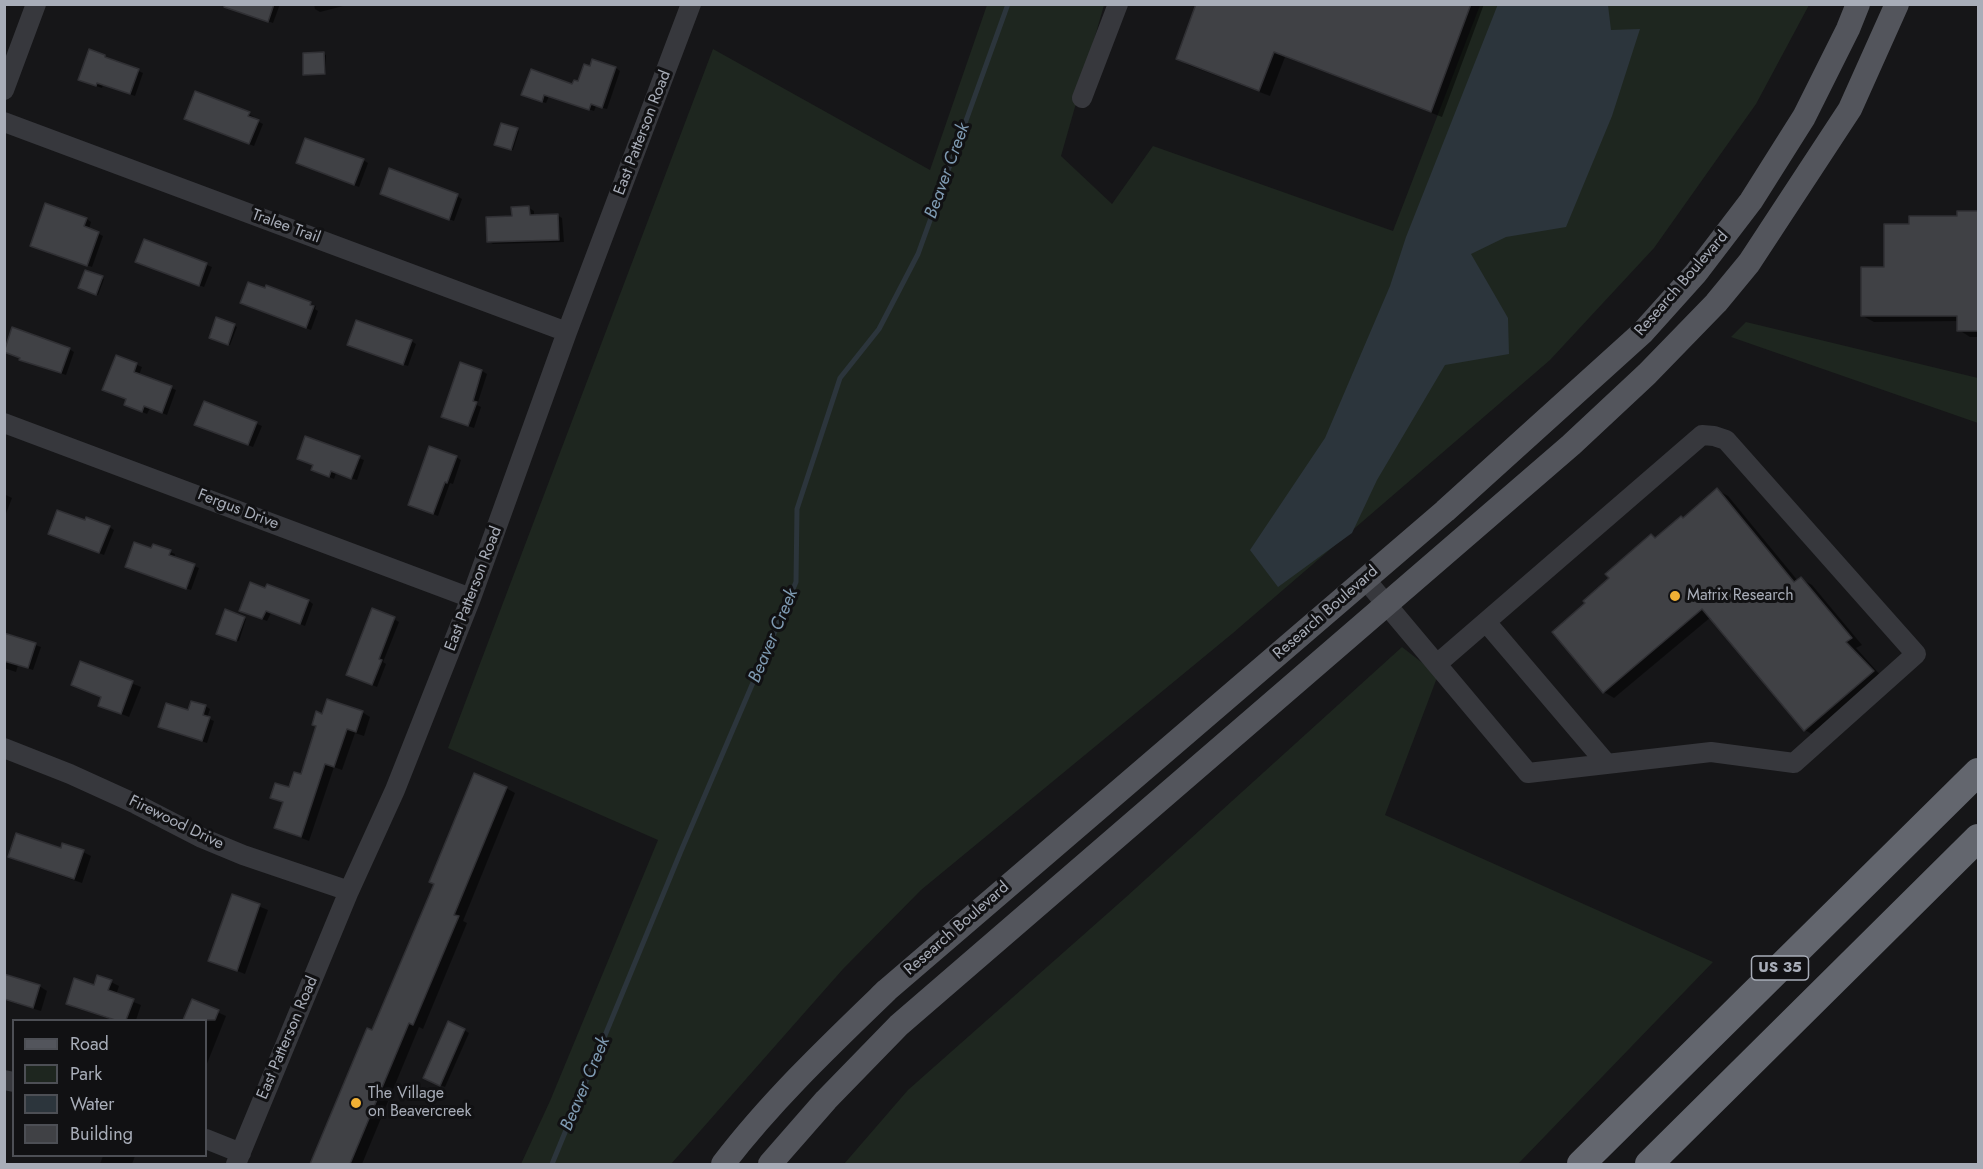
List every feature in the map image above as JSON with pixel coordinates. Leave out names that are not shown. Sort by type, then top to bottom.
[{"type":"highway","name":"US 35","points":[[1581,1164],[1978,772]]},
{"type":"highway","name":"US 35","points":[[1650,1164],[1978,838]]},
{"type":"main road","name":"Research Boulevard","points":[[723,1164],[810,1065],[886,990],[1445,511],[1643,332],[1696,273],[1751,201],[1804,117],[1858,4]]},
{"type":"main road","name":"Research Boulevard","points":[[770,1164],[826,1100],[899,1025],[1580,437],[1647,374],[1716,303],[1749,263],[1850,109],[1897,4]]},
{"type":"street","points":[[4,90],[36,4]]},
{"type":"street","name":"East Patterson Road","points":[[238,1159],[349,891],[395,790],[471,598],[567,332],[691,4]]},
{"type":"street","points":[[1082,98],[1118,4]]},
{"type":"street","name":"Tralee Trail","points":[[4,122],[567,332]]},
{"type":"street","name":"Fergus Drive","points":[[4,423],[471,598]]},
{"type":"street","points":[[1365,579],[1527,773],[1711,753],[1794,763],[1916,654],[1726,440],[1702,435],[1437,664]]},
{"type":"street","points":[[1486,622],[1607,764]]},
{"type":"street","name":"Firewood Drive","points":[[4,748],[98,787],[202,838],[243,855],[349,891]]},
{"type":"street","points":[[207,1140],[238,1159]]},
{"type":"green space","points":[[987,5],[1104,5],[1061,156],[1112,204],[1153,146],[1393,231],[1480,5],[1809,5],[1756,104],[1654,248],[1550,360],[1233,633],[921,890],[843,969],[671,1164],[521,1164],[550,1101],[658,840],[448,748],[713,49],[930,170]]},
{"type":"green space","points":[[1746,322],[1978,378],[1978,423],[1731,337]]},
{"type":"green space","points":[[1402,647],[1438,675],[1385,815],[1713,962],[1518,1164],[844,1164],[908,1090],[1125,898]]},
{"type":"water","points":[[1498,4],[1608,5],[1611,30],[1640,29],[1612,116],[1566,227],[1506,237],[1471,254],[1508,318],[1509,354],[1445,365],[1377,480],[1352,533],[1278,587],[1250,550],[1325,438],[1390,286],[1406,237]]},
{"type":"building","points":[[225,4],[274,4],[268,22],[224,7]]},
{"type":"building","points":[[1196,4],[1471,4],[1431,112],[1274,52],[1259,91],[1176,59]]},
{"type":"building","points":[[89,49],[139,69],[130,94],[97,83],[96,86],[78,80]]},
{"type":"building","points":[[324,52],[325,74],[303,75],[303,53]]},
{"type":"building","points":[[592,59],[616,67],[602,108],[591,104],[589,110],[544,95],[542,102],[521,95],[531,69],[572,84],[574,80],[578,81],[584,64],[590,66]]},
{"type":"building","points":[[195,91],[250,112],[248,116],[259,120],[249,144],[184,119]]},
{"type":"building","points":[[501,123],[518,128],[511,150],[494,145]]},
{"type":"building","points":[[305,138],[364,159],[354,185],[296,163]]},
{"type":"building","points":[[389,168],[458,194],[449,220],[380,194]]},
{"type":"building","points":[[45,203],[87,218],[84,226],[99,232],[87,266],[30,246]]},
{"type":"building","points":[[529,206],[530,215],[558,214],[559,240],[487,242],[486,217],[512,216],[511,207]]},
{"type":"building","points":[[1957,211],[1978,211],[1978,331],[1957,331],[1957,316],[1861,316],[1861,267],[1884,267],[1884,224],[1909,224],[1909,216],[1957,216]]},
{"type":"building","points":[[144,239],[207,263],[199,286],[135,262]]},
{"type":"building","points":[[85,270],[103,276],[96,295],[78,288]]},
{"type":"building","points":[[248,282],[265,288],[266,285],[311,302],[310,305],[314,306],[306,328],[240,303]]},
{"type":"building","points":[[216,317],[235,324],[228,345],[209,338]]},
{"type":"building","points":[[356,320],[412,340],[403,365],[347,345]]},
{"type":"building","points":[[12,327],[70,348],[61,373],[19,360],[20,358],[4,352]]},
{"type":"building","points":[[116,355],[137,363],[134,372],[172,386],[162,413],[144,406],[142,412],[124,405],[126,399],[102,390]]},
{"type":"building","points":[[460,362],[482,370],[473,401],[477,402],[468,426],[441,417]]},
{"type":"building","points":[[204,401],[257,422],[248,445],[194,425]]},
{"type":"building","points":[[305,436],[360,456],[351,479],[331,471],[329,477],[311,470],[313,465],[297,459]]},
{"type":"building","points":[[429,446],[457,456],[433,514],[408,505]]},
{"type":"building","points":[[1717,488],[1794,582],[1801,577],[1852,638],[1846,642],[1874,671],[1804,731],[1702,609],[1603,693],[1552,632],[1609,578],[1605,574],[1651,534],[1655,538],[1681,516],[1683,518]]},
{"type":"building","points":[[57,510],[110,526],[99,553],[48,534]]},
{"type":"building","points":[[134,542],[151,548],[153,544],[171,550],[169,555],[195,564],[186,589],[125,567]]},
{"type":"building","points":[[250,582],[265,588],[267,584],[309,600],[300,624],[266,611],[262,619],[239,611]]},
{"type":"building","points":[[372,608],[395,617],[372,685],[346,675]]},
{"type":"building","points":[[225,609],[245,617],[236,641],[216,634]]},
{"type":"building","points":[[4,633],[36,643],[28,668],[4,661]]},
{"type":"building","points":[[80,661],[133,681],[121,714],[98,706],[101,697],[71,685]]},
{"type":"building","points":[[327,699],[363,711],[356,732],[347,729],[334,767],[325,764],[301,837],[274,828],[283,802],[270,798],[275,783],[289,787],[294,772],[301,774],[316,726],[312,725],[316,711],[322,714]]},
{"type":"building","points":[[191,701],[206,705],[203,715],[210,717],[202,741],[158,727],[166,703],[188,710]]},
{"type":"building","points":[[474,773],[507,787],[454,915],[459,916],[413,1025],[409,1023],[350,1164],[310,1164],[367,1028],[372,1030],[434,884],[429,882]]},
{"type":"building","points":[[16,833],[61,848],[62,843],[84,850],[74,879],[8,857]]},
{"type":"building","points":[[232,894],[260,904],[237,971],[208,961]]},
{"type":"building","points":[[4,974],[40,985],[33,1008],[4,999]]},
{"type":"building","points":[[97,975],[112,980],[108,990],[134,999],[126,1019],[112,1019],[66,1004],[74,978],[94,985]]},
{"type":"building","points":[[192,999],[219,1010],[215,1020],[183,1019]]},
{"type":"building","points":[[448,1021],[465,1029],[440,1086],[423,1078]]},
{"type":"waterway","name":"Beaver Creek","points":[[552,1164],[681,851],[796,582],[797,509],[840,378],[879,329],[918,254],[1008,4]]},
{"type":"place","name":"Matrix Research","points":[[1675,596]]},
{"type":"place","name":"The Village on Beavercreek","points":[[356,1103]]}]
